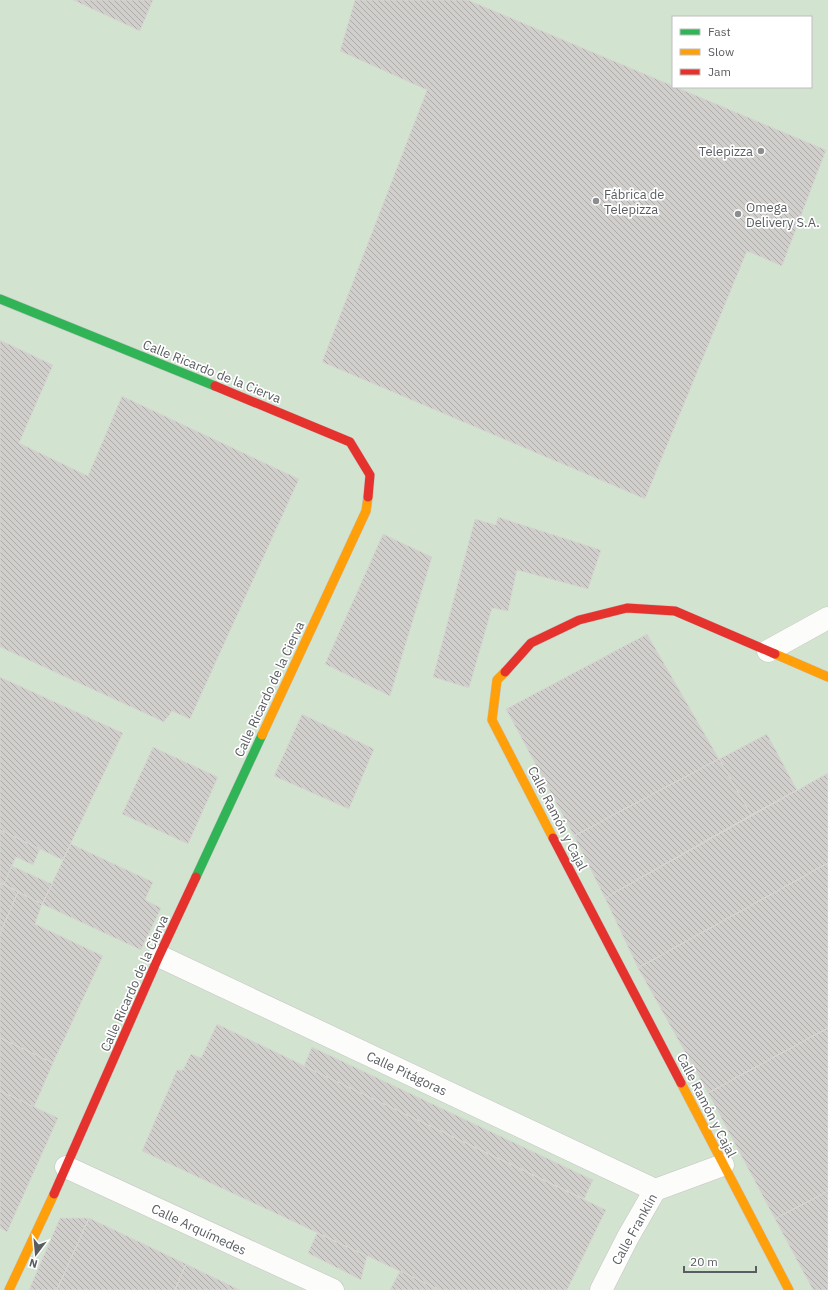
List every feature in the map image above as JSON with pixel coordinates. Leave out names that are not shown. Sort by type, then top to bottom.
[{"type":"street","name":"Calle Ricardo de la Cierva","points":[[0,299],[350,442],[370,475],[366,511],[159,956],[66,1167],[9,1290]]},
{"type":"street","name":"Calle Ramón y Cajal","points":[[789,1290],[492,720],[497,680],[531,642],[578,620],[627,608],[675,611],[828,677]]},
{"type":"street","points":[[768,651],[828,618]]},
{"type":"street","name":"Calle Pitágoras","points":[[159,956],[655,1190]]},
{"type":"street","name":"Calle Franklin","points":[[602,1290],[628,1237],[655,1190],[723,1165]]},
{"type":"street","name":"Calle Arquímedes","points":[[66,1167],[333,1290]]},
{"type":"green space","points":[[0,0],[828,0],[828,1290],[0,1290]]},
{"type":"building","points":[[73,0],[153,0],[140,31]]},
{"type":"building","name":"Fábrica de Telepizza","points":[[355,0],[468,0],[672,85],[672,88],[678,88],[826,150],[782,266],[747,251],[645,499],[322,362],[427,90],[340,51]]},
{"type":"building","points":[[0,340],[53,365],[19,443],[88,476],[122,396],[299,479],[190,719],[172,711],[164,722],[0,647]]},
{"type":"building","points":[[498,517],[601,550],[588,589],[517,570],[508,611],[492,608],[469,688],[433,677],[475,519],[496,525]]},
{"type":"building","points":[[383,534],[432,557],[390,696],[325,664]]},
{"type":"building","points":[[647,634],[719,759],[574,836],[506,709]]},
{"type":"building","points":[[0,677],[123,733],[63,860],[0,830]]},
{"type":"building","points":[[302,714],[374,749],[349,809],[274,776]]},
{"type":"building","points":[[767,734],[797,790],[751,815],[719,759]]},
{"type":"building","points":[[153,747],[218,777],[188,844],[122,814]]},
{"type":"building","points":[[719,759],[751,815],[605,898],[574,836]]},
{"type":"building","points":[[828,773],[828,863],[638,968],[605,898]]},
{"type":"building","points":[[0,830],[40,849],[33,865],[16,857],[4,884],[0,883]]},
{"type":"building","points":[[71,844],[153,882],[145,900],[161,908],[141,950],[42,904]]},
{"type":"building","points":[[828,863],[828,1028],[708,1093],[638,968]]},
{"type":"building","points":[[12,866],[52,884],[42,904],[4,884]]},
{"type":"building","points":[[0,883],[18,892],[0,934]]},
{"type":"building","points":[[18,892],[42,904],[35,924],[103,956],[53,1063],[0,1038],[0,934]]},
{"type":"building","points":[[217,1024],[606,1210],[567,1290],[440,1290],[142,1151],[177,1070],[183,1070],[191,1054],[201,1058]]},
{"type":"building","points":[[828,1028],[828,1191],[775,1219],[708,1093]]},
{"type":"building","points":[[0,1038],[53,1063],[34,1107],[0,1091]]},
{"type":"building","points":[[312,1047],[593,1180],[584,1199],[304,1066]]},
{"type":"building","points":[[0,1091],[58,1118],[7,1232],[0,1228]]},
{"type":"building","points":[[828,1191],[828,1290],[813,1290],[775,1219]]},
{"type":"building","points":[[60,1218],[89,1218],[57,1290],[29,1290]]},
{"type":"building","points":[[89,1218],[186,1264],[175,1290],[57,1290]]},
{"type":"building","points":[[317,1233],[367,1256],[361,1280],[308,1253]]},
{"type":"building","points":[[186,1264],[240,1290],[175,1290]]},
{"type":"building","points":[[400,1271],[440,1290],[390,1290]]},
{"type":"traffic: fast","points":[[0,299],[215,386]]},
{"type":"traffic: fast","points":[[196,877],[262,735]]},
{"type":"traffic: slow","points":[[262,735],[366,511],[368,497]]},
{"type":"traffic: slow","points":[[775,654],[828,677]]},
{"type":"traffic: slow","points":[[505,672],[497,680],[492,720],[553,838]]},
{"type":"traffic: slow","points":[[681,1083],[789,1290]]},
{"type":"traffic: slow","points":[[9,1290],[54,1194]]},
{"type":"traffic: jam","points":[[215,386],[350,442],[370,475],[368,497]]},
{"type":"traffic: jam","points":[[505,672],[531,643],[579,620],[627,608],[675,611],[775,654]]},
{"type":"traffic: jam","points":[[553,838],[681,1083]]},
{"type":"traffic: jam","points":[[54,1194],[159,956],[196,877]]},
{"type":"place","name":"Telepizza","points":[[761,151]]},
{"type":"place","name":"Fábrica de Telepizza","points":[[596,201]]},
{"type":"place","name":"Omega Delivery S.A.","points":[[738,214]]}]
